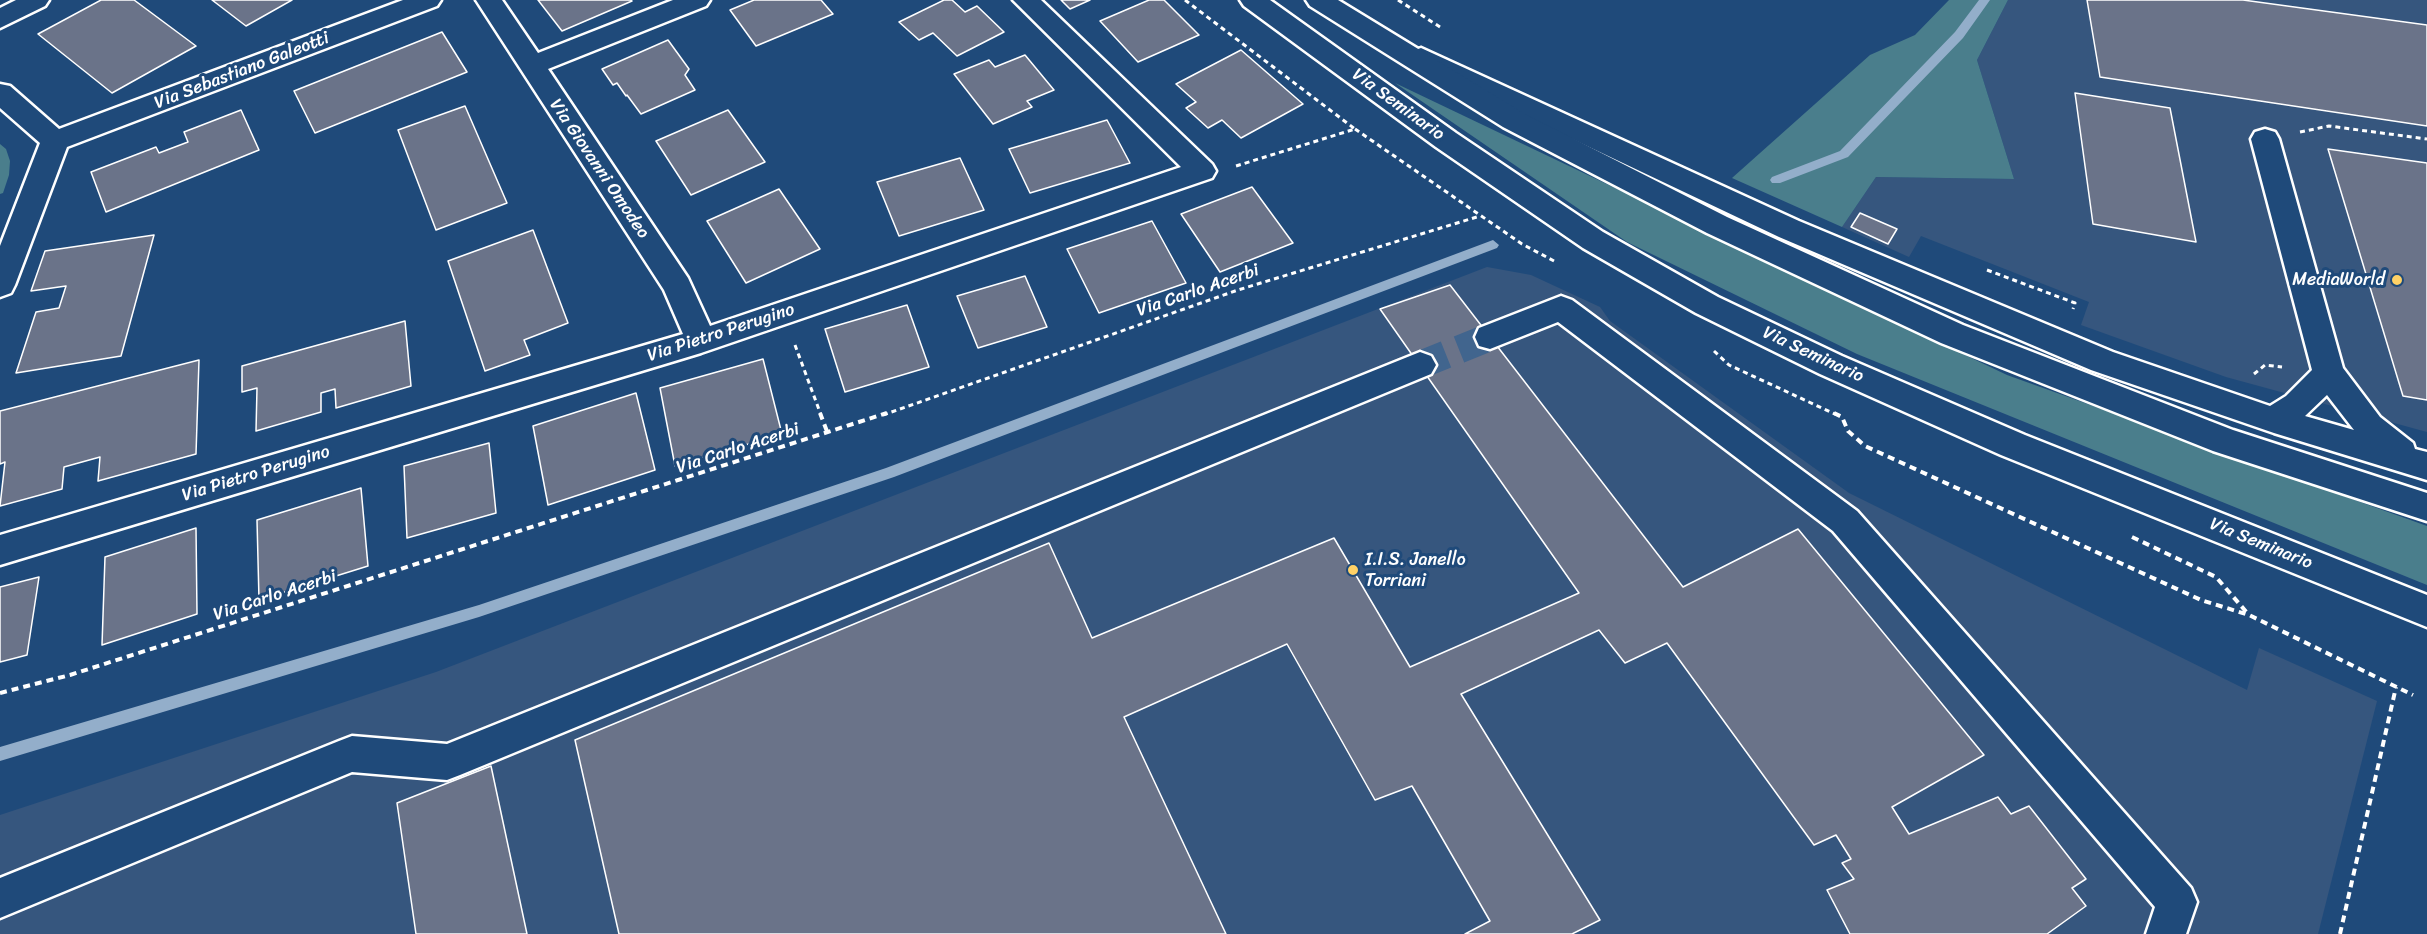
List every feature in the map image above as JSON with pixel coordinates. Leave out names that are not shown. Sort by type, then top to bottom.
[{"type":"main road","points":[[0,19],[36,0]]},
{"type":"main road","name":"Via Sebastiano Galeotti","points":[[55,141],[428,0]]},
{"type":"main road","name":"Via Giovanni Omodeo","points":[[489,0],[677,286],[701,341]]},
{"type":"main road","points":[[531,66],[697,0]]},
{"type":"main road","points":[[1026,0],[1202,171]]},
{"type":"main road","name":"Via Seminario","points":[[1253,0],[1446,140],[1593,240],[1707,305],[1832,365],[2013,445],[2427,611]]},
{"type":"main road","points":[[1319,0],[1513,120],[1697,215],[1952,334],[2225,441],[2427,507]]},
{"type":"main road","points":[[1375,36],[1789,229],[2102,361],[2274,420],[2418,463]]},
{"type":"main road","points":[[0,93],[55,141],[0,285]]},
{"type":"main road","points":[[2265,139],[2329,373],[2369,426],[2418,463]]},
{"type":"main road","name":"Via Pietro Perugino","points":[[0,550],[701,341],[1202,171]]},
{"type":"main road","points":[[1490,337],[1561,308],[1845,521],[2177,902],[2166,934]]},
{"type":"main road","points":[[0,898],[352,754],[447,762],[1420,365]]},
{"type":"main road","points":[[2274,420],[2297,405],[2329,373]]},
{"type":"path","points":[[1185,0],[1355,129],[1225,169],[1202,171]]},
{"type":"path","points":[[2265,139],[2329,126],[2427,139]]},
{"type":"path","name":"Via Carlo Acerbi","points":[[0,693],[70,675],[828,434],[1238,290],[1480,216]]},
{"type":"path","points":[[784,313],[828,434]]},
{"type":"path","points":[[1713,344],[1714,352],[1729,365],[1842,417],[1848,431],[1865,446],[2201,600],[2249,615],[2413,695]]},
{"type":"path","points":[[2340,934],[2396,687]]},
{"type":"shaded area","points":[[2008,0],[2427,0],[2427,432],[2226,377],[2081,325],[2089,302],[1921,236],[1909,257],[1842,227],[1876,177],[2014,179],[1977,60]]},
{"type":"shaded area","name":"I.I.S. Janello Torriani","points":[[1487,267],[1531,275],[1600,307],[1610,321],[1849,493],[2247,690],[2259,648],[2377,701],[2318,934],[0,934],[0,815],[436,672]]},
{"type":"green space","points":[[1949,0],[2008,0],[1977,60],[2014,179],[1876,177],[1842,227],[1732,178],[1870,55],[1915,35]]},
{"type":"green space","points":[[1395,83],[2007,375],[2427,526],[2427,585],[1857,354],[1627,242]]},
{"type":"green space","points":[[0,144],[6,149],[10,161],[9,175],[3,193],[0,194]]},
{"type":"building","points":[[101,0],[134,0],[196,46],[112,93],[38,34]]},
{"type":"building","points":[[212,0],[292,0],[246,26]]},
{"type":"building","points":[[538,0],[631,0],[632,1],[562,31]]},
{"type":"building","points":[[754,0],[821,0],[833,14],[756,46],[730,10]]},
{"type":"building","points":[[944,0],[952,0],[965,12],[977,6],[1004,32],[957,56],[933,33],[919,40],[899,22]]},
{"type":"building","points":[[1061,0],[1090,0],[1070,9]]},
{"type":"building","points":[[1149,0],[1164,0],[1199,35],[1138,62],[1100,21]]},
{"type":"building","points":[[2087,0],[2243,0],[2427,25],[2427,126],[2100,77]]},
{"type":"building","points":[[442,32],[467,72],[315,133],[294,91]]},
{"type":"building","points":[[668,40],[689,69],[685,75],[695,90],[641,114],[617,83],[613,85],[602,69]]},
{"type":"building","points":[[1241,50],[1303,104],[1241,138],[1222,120],[1208,128],[1186,108],[1196,102],[1176,84]]},
{"type":"building","points":[[1025,55],[1054,90],[1027,101],[1032,107],[993,124],[954,74],[989,60],[995,67]]},
{"type":"building","points":[[2075,93],[2170,108],[2196,242],[2093,224]]},
{"type":"building","points":[[465,106],[507,203],[436,230],[398,130]]},
{"type":"building","points":[[241,110],[259,150],[106,212],[91,172],[156,147],[159,153],[188,142],[184,132]]},
{"type":"building","points":[[728,110],[765,162],[691,195],[656,141]]},
{"type":"building","points":[[1107,120],[1130,163],[1030,193],[1009,149]]},
{"type":"building","name":"MediaWorld","points":[[2328,149],[2427,163],[2427,400],[2403,396]]},
{"type":"building","points":[[960,158],[984,210],[899,236],[877,182]]},
{"type":"building","points":[[1252,187],[1293,243],[1220,272],[1181,214]]},
{"type":"building","points":[[779,189],[820,249],[746,283],[707,221]]},
{"type":"building","points":[[1860,213],[1897,229],[1888,244],[1851,227]]},
{"type":"building","points":[[1152,221],[1186,283],[1099,313],[1067,249]]},
{"type":"building","points":[[533,230],[568,323],[524,340],[530,355],[485,371],[448,261]]},
{"type":"building","points":[[154,235],[121,356],[16,373],[36,312],[59,308],[66,286],[31,291],[45,251]]},
{"type":"building","points":[[1025,276],[1047,327],[978,348],[957,296]]},
{"type":"building","points":[[1450,285],[1683,587],[1798,529],[1984,755],[1892,807],[1909,834],[1998,797],[2011,814],[2029,806],[2086,879],[2072,888],[2086,906],[2047,934],[1850,934],[1827,890],[1854,879],[1842,863],[1851,859],[1836,835],[1814,845],[1667,643],[1625,663],[1599,630],[1461,694],[1600,920],[1572,934],[1465,934],[1490,921],[1412,786],[1375,800],[1287,644],[1124,717],[1226,934],[619,934],[575,740],[1049,543],[1092,638],[1334,538],[1410,667],[1579,593],[1380,309]]},
{"type":"building","points":[[907,305],[929,367],[845,392],[825,329]]},
{"type":"building","points":[[405,321],[411,386],[336,408],[335,389],[321,393],[321,412],[256,431],[257,388],[242,392],[242,366]]},
{"type":"building","points":[[763,359],[782,434],[675,466],[660,388]]},
{"type":"building","points":[[199,360],[196,454],[98,481],[100,457],[64,467],[62,489],[0,506],[5,462],[0,464],[0,411]]},
{"type":"building","points":[[636,393],[655,470],[548,505],[533,426]]},
{"type":"building","points":[[489,443],[496,513],[407,538],[404,466]]},
{"type":"building","points":[[361,488],[368,566],[259,600],[257,520]]},
{"type":"building","points":[[196,528],[197,614],[102,645],[105,557]]},
{"type":"building","points":[[39,577],[27,655],[0,662],[0,587]]},
{"type":"building","points":[[491,766],[527,934],[416,934],[397,803]]},
{"type":"waterway","points":[[1776,180],[1844,154],[1959,35],[1985,0]]},
{"type":"waterway","points":[[0,754],[479,611],[889,473],[1493,245]]},
{"type":"tunnel","points":[[1420,365],[1490,337]]},
{"type":"place","name":"MediaWorld","points":[[2397,280]]},
{"type":"place","name":"I.I.S. Janello Torriani","points":[[1353,570]]}]
